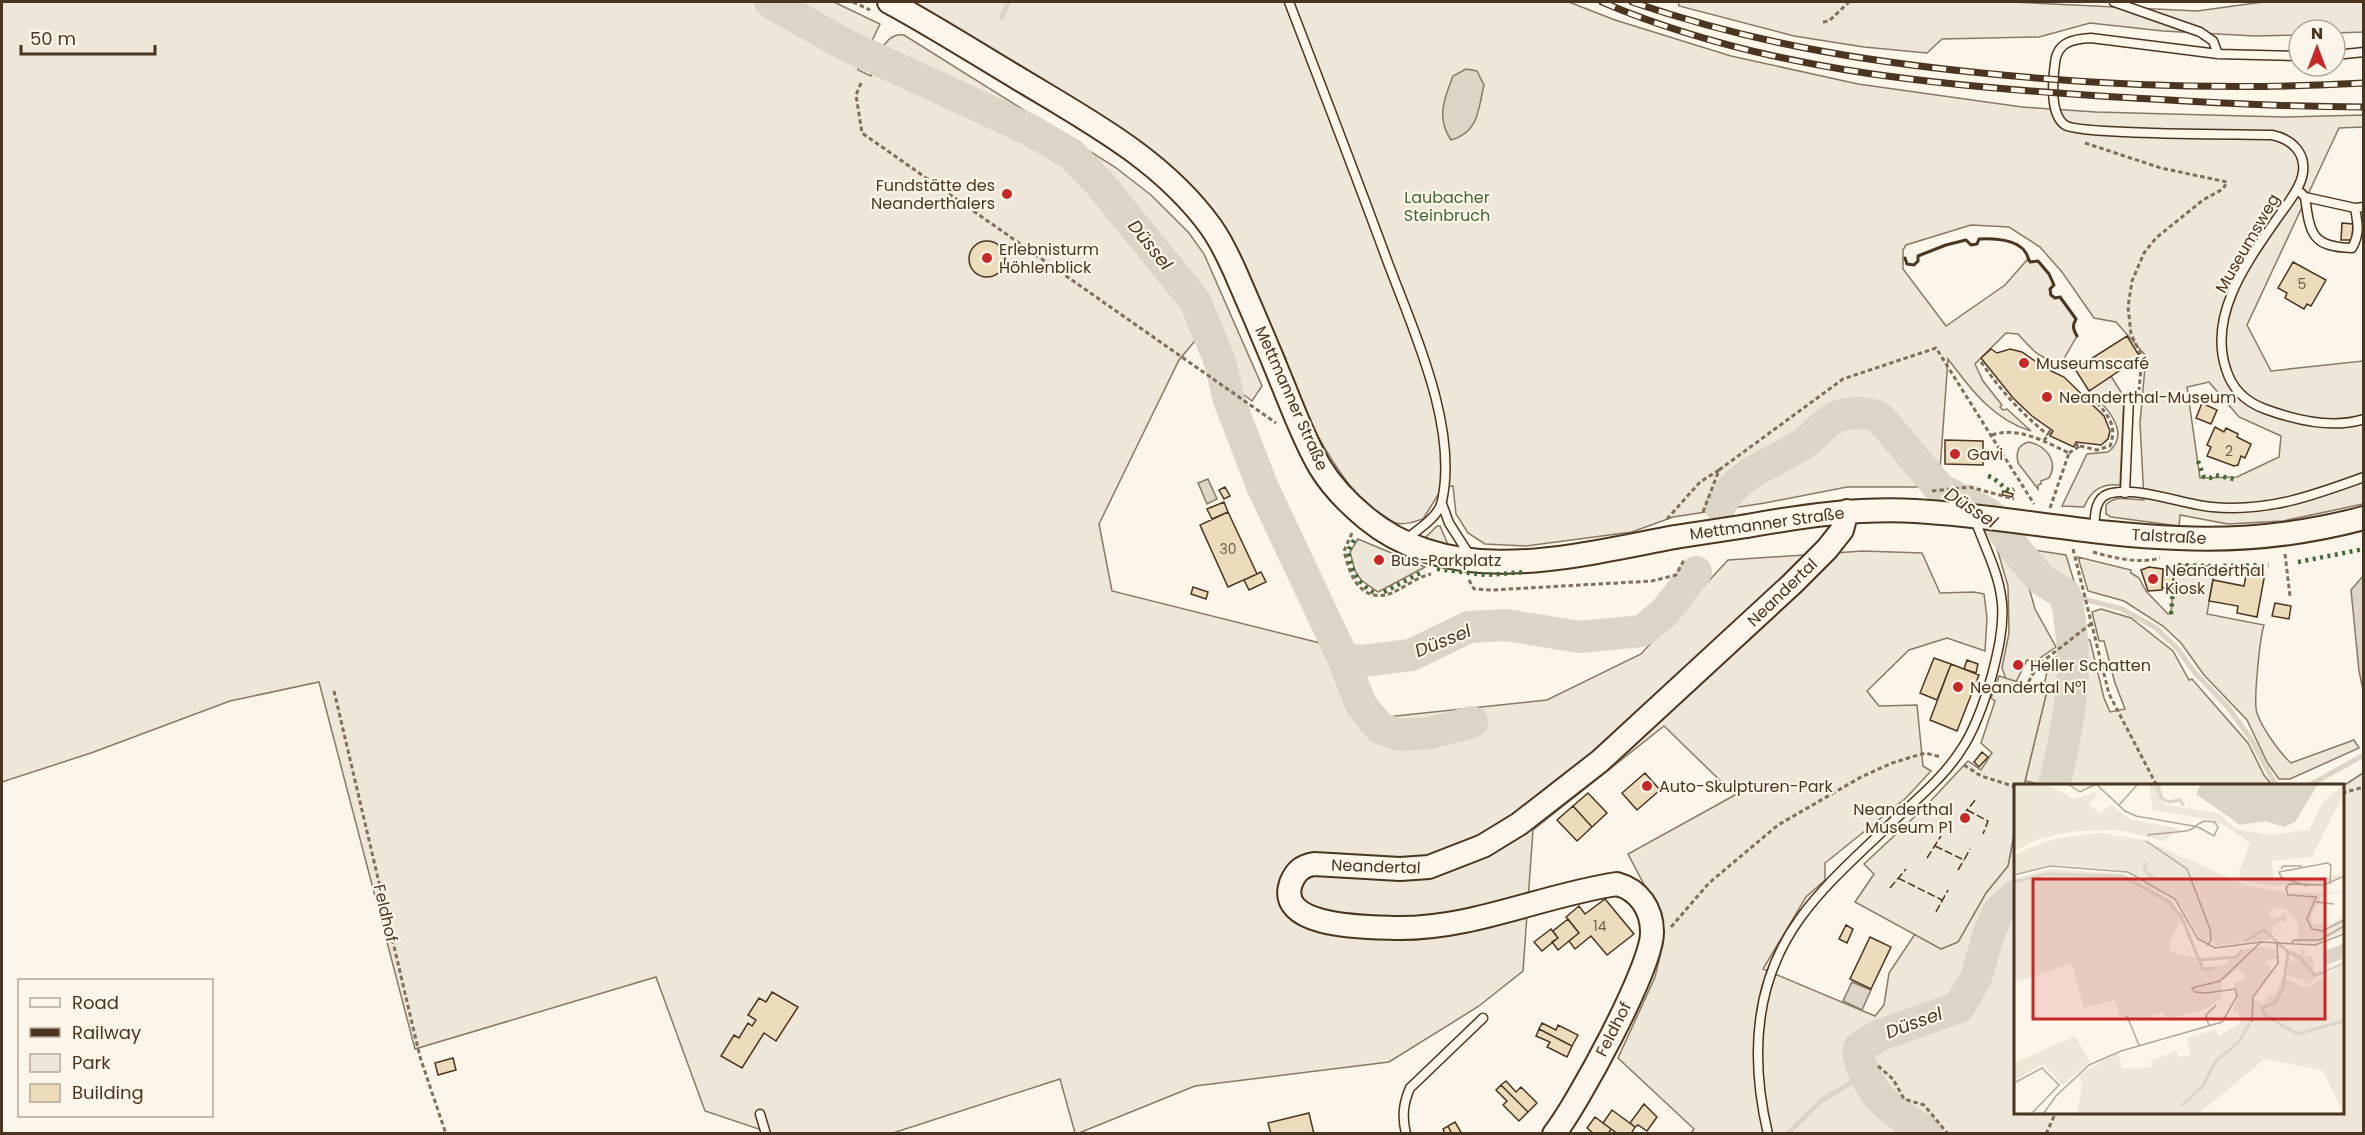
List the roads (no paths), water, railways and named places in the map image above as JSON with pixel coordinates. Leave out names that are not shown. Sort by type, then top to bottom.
[{"type":"main road","name":"Mettmanner Straße","points":[[880,6],[1108,133],[1150,163],[1186,195],[1213,229],[1231,262],[1299,423],[1321,468],[1347,502],[1381,529],[1403,542],[1468,570],[1847,511],[1915,511],[1977,517]]},
{"type":"main road","name":"Neandertal","points":[[1650,918],[1644,902],[1637,893],[1629,887],[1617,884],[1474,919],[1399,928],[1309,918],[1293,905],[1290,888],[1297,872],[1305,865],[1331,864],[1400,869],[1429,867],[1483,846],[1519,824],[1600,761],[1792,584],[1827,549],[1842,530],[1847,511]]},
{"type":"main road","name":"Talstraße","points":[[1977,517],[2169,538],[2282,534],[2364,518]]},
{"type":"main road","name":"Feldhof","points":[[1554,1134],[1597,1062],[1650,951],[1652,930],[1650,918]]},
{"type":"lane","points":[[1289,2],[1357,178],[1435,393],[1444,445],[1445,475],[1442,504],[1449,523],[1464,550],[1468,570]]},
{"type":"lane","points":[[2114,2],[2200,32],[2213,41],[2218,54],[2287,56]]},
{"type":"lane","name":"Museumsweg","points":[[2218,54],[2091,38],[2066,42],[2059,50],[2055,61],[2054,101],[2058,118],[2070,127],[2115,131],[2272,135],[2284,138],[2295,146],[2301,155],[2302,177],[2259,246],[2230,300],[2222,327],[2221,349],[2224,364],[2234,387],[2244,398],[2259,407],[2317,422],[2353,422],[2364,419]]},
{"type":"lane","points":[[2347,54],[2364,52]]},
{"type":"lane","name":"Museumsweg","points":[[2296,189],[2305,197],[2359,208]]},
{"type":"lane","points":[[2305,197],[2310,229],[2315,238],[2334,248],[2352,249],[2358,237],[2359,208]]},
{"type":"lane","points":[[2125,493],[2129,397]]},
{"type":"lane","points":[[2094,531],[2096,509],[2100,499],[2110,494],[2160,496],[2210,507],[2250,508],[2278,505],[2364,477]]},
{"type":"lane","points":[[1403,542],[1430,519],[1442,504]]},
{"type":"lane","points":[[1768,1134],[1759,1090],[1756,1045],[1764,1002],[1779,955],[1801,917],[1842,870],[1954,760],[1971,733],[1986,696],[2002,627],[2001,590],[1977,517]]},
{"type":"lane","points":[[1406,1134],[1404,1102],[1410,1088],[1483,1018]]},
{"type":"lane","points":[[760,1114],[766,1134]]},
{"type":"waterway","name":"Düssel","points":[[770,2],[844,44],[1030,130],[1071,154],[1100,184],[1195,301],[1220,362],[1229,400],[1263,488],[1343,658],[1362,661],[1411,655],[1469,627],[1506,625],[1580,637],[1642,631],[1665,612],[1696,572]]},
{"type":"waterway","points":[[1002,18],[1008,2]]},
{"type":"waterway","name":"Düssel","points":[[1720,506],[1736,485],[1746,477],[1804,443],[1832,419],[1844,414],[1857,413],[1870,414],[1881,419],[1940,489],[1987,513],[1997,521],[2016,550],[2042,580],[2065,594],[2072,643],[2072,690],[2065,738],[2054,784]]},
{"type":"waterway","points":[[2065,594],[2122,609],[2156,628],[2177,648],[2195,673],[2227,706],[2251,739],[2276,784]]},
{"type":"waterway","name":"Düssel","points":[[1343,658],[1361,705],[1380,728],[1400,735],[1430,733],[1472,722]]},
{"type":"waterway","points":[[2312,784],[2364,755]]},
{"type":"waterway","name":"Düssel","points":[[1928,1134],[1895,1112],[1880,1098],[1860,1062],[1859,1048],[1878,1036],[1959,1007],[1976,978],[1989,933],[1999,911],[2014,898]]},
{"type":"waterway","points":[[1787,1134],[1822,1100],[1865,1074]]},
{"type":"railway","points":[[1602,2],[1662,25],[1722,43],[1846,70],[1910,79],[2100,96],[2265,105],[2364,107]]},
{"type":"railway","points":[[1632,2],[1762,39],[1848,56],[1937,68],[2125,84],[2269,86],[2364,83]]},
{"type":"place","name":"Fundstätte des Neanderthalers","points":[[1007,194]]},
{"type":"place","name":"Erlebnisturm Höhlenblick","points":[[987,258]]},
{"type":"place","name":"Museumscafé","points":[[2024,363]]},
{"type":"place","name":"Neanderthal-Museum","points":[[2047,397]]},
{"type":"place","name":"Gavi","points":[[1955,454]]},
{"type":"place","name":"Bus-Parkplatz","points":[[1379,560]]},
{"type":"place","name":"Neanderthal Kiosk","points":[[2153,579]]},
{"type":"place","name":"Heller Schatten","points":[[2018,665]]},
{"type":"place","name":"Neandertal N°1","points":[[1958,687]]},
{"type":"place","name":"Auto-Skulpturen-Park","points":[[1647,786]]},
{"type":"place","name":"Neanderthal Museum P1","points":[[1965,818]]},
{"type":"park label","name":"Laubacher Steinbruch","points":[[1447,206]]}]
